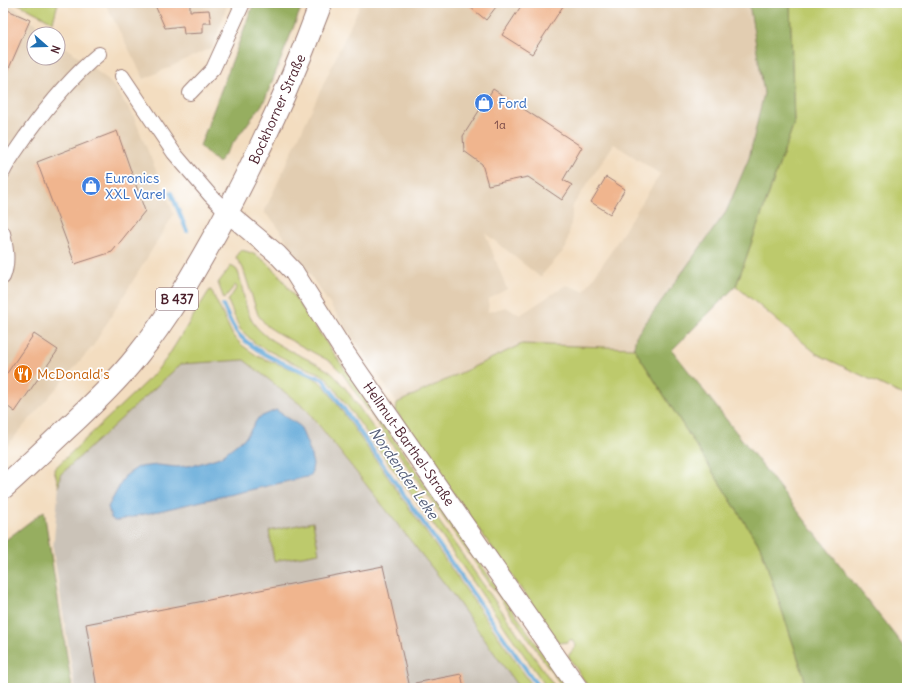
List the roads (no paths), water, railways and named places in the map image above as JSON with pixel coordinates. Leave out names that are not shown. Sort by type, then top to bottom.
[{"type":"main road","name":"Bockhorner Straße","points":[[227,212],[265,138],[321,3]]},
{"type":"main road","name":"B 437","points":[[3,488],[93,403],[137,357],[167,315],[199,264],[227,212]]},
{"type":"street","points":[[190,94],[214,69],[243,3]]},
{"type":"street","points":[[3,172],[8,162],[42,115],[82,69],[99,54]]},
{"type":"street","points":[[122,76],[174,153],[210,195],[227,212]]},
{"type":"street","name":"Hellmut-Barthel-Straße","points":[[227,212],[277,254],[294,272],[345,353],[578,688]]},
{"type":"street","points":[[3,233],[7,258],[6,269],[3,276]]},
{"type":"water","points":[[276,410],[300,426],[309,448],[313,464],[311,476],[115,521],[111,518],[108,507],[125,476],[138,467],[158,465],[177,467],[195,465],[220,457],[246,437],[258,418]]},
{"type":"waterway","name":"Nordender Leke","points":[[171,193],[187,231]]},
{"type":"waterway","name":"Nordender Leke","points":[[223,305],[239,335],[257,350],[290,366],[323,379],[539,688]]},
{"type":"place","name":"Ford","points":[[484,103]]},
{"type":"place","name":"Euronics XXL Varel","points":[[91,186]]},
{"type":"place","name":"McDonald's","points":[[23,374]]}]
